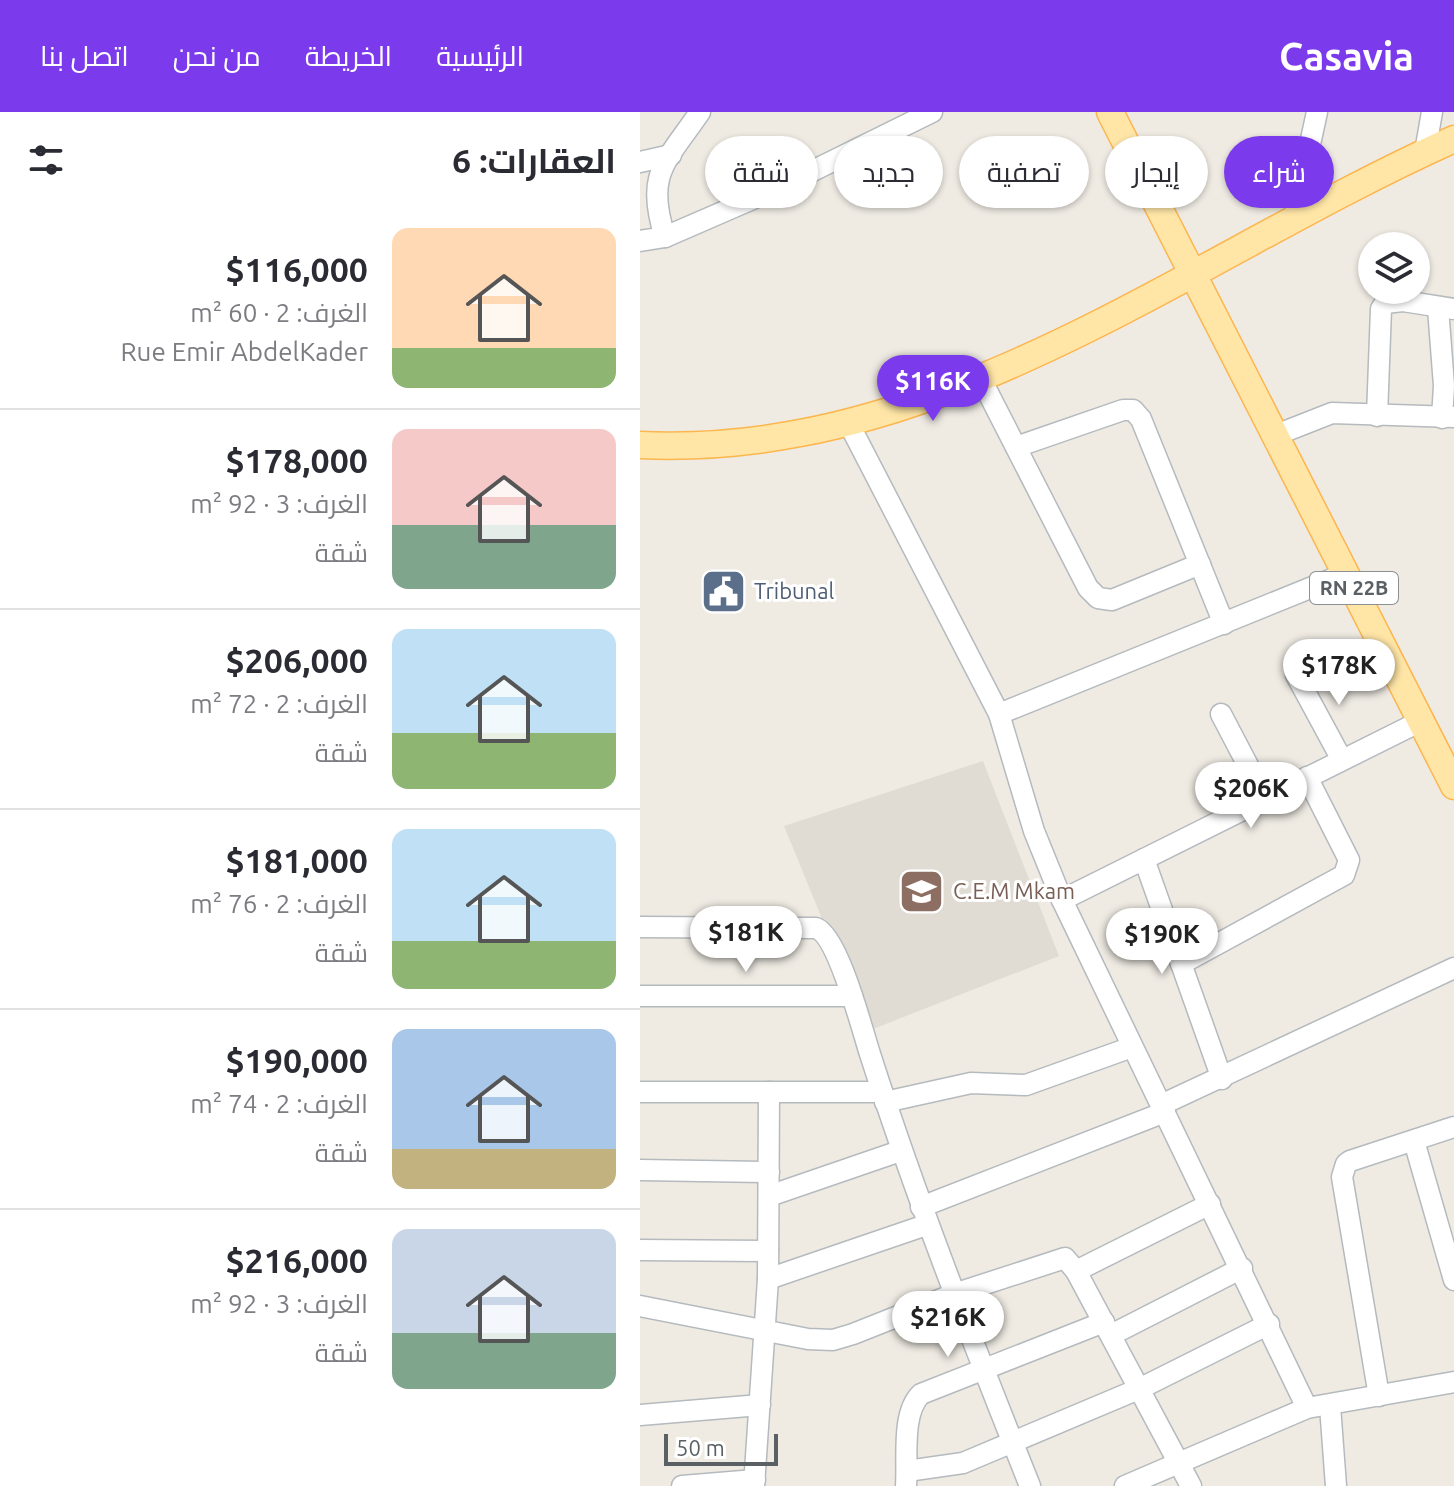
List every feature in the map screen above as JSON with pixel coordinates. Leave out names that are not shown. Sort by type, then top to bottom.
[{"type":"main road","name":"RN 22B","points":[[1110,112],[1454,786]]},
{"type":"main road","points":[[640,445],[774,439],[849,424],[982,381],[1193,275],[1294,218],[1454,139]]},
{"type":"street","points":[[665,237],[654,194],[671,155],[700,112]]},
{"type":"street","points":[[640,241],[665,237],[778,188],[932,112]]},
{"type":"street","points":[[1294,218],[1317,112]]},
{"type":"street","points":[[1425,152],[1432,112]]},
{"type":"street","points":[[640,162],[671,155]]},
{"type":"street","points":[[1276,435],[1332,413],[1377,416],[1448,417],[1444,386],[1446,309],[1403,301],[1385,303],[1381,309],[1377,416]]},
{"type":"street","points":[[982,381],[1088,588],[1098,598],[1112,600],[1200,564]]},
{"type":"street","points":[[1016,447],[1123,410],[1133,410],[1141,419],[1224,624]]},
{"type":"street","points":[[849,424],[999,714],[1034,831],[1062,900],[1307,1408]]},
{"type":"street","points":[[999,714],[1347,573]]},
{"type":"street","points":[[1296,675],[1342,760]]},
{"type":"street","points":[[1221,714],[1265,798]]},
{"type":"street","points":[[1062,900],[1421,721]]},
{"type":"street","points":[[1181,964],[1344,875],[1349,860],[1307,777]]},
{"type":"street","points":[[1144,859],[1222,1079]]},
{"type":"street","points":[[640,927],[816,928],[827,934],[852,996],[900,1151],[1030,1486]]},
{"type":"street","points":[[768,1279],[924,1216],[1163,1109],[1454,968]]},
{"type":"street","points":[[640,996],[852,996]]},
{"type":"street","points":[[640,1092],[769,1092],[884,1097],[971,1083],[1026,1085],[1132,1047]]},
{"type":"street","points":[[682,1486],[754,1483],[768,1279],[769,1092]]},
{"type":"street","points":[[1379,1396],[1342,1177],[1350,1161],[1454,1127]]},
{"type":"street","points":[[1414,1141],[1454,1280]]},
{"type":"street","points":[[769,1196],[900,1151]]},
{"type":"street","points":[[640,1170],[769,1172]]},
{"type":"street","points":[[1076,1271],[1210,1204]]},
{"type":"street","points":[[640,1250],[768,1251]]},
{"type":"street","points":[[640,1306],[808,1339],[833,1340],[1061,1258],[1070,1261],[1076,1271],[1181,1461],[1191,1486]]},
{"type":"street","points":[[1242,1268],[1108,1329],[983,1368],[921,1394],[913,1402],[907,1478],[963,1463],[1141,1388],[1269,1324]]},
{"type":"street","points":[[1125,1486],[1307,1408],[1454,1382]]},
{"type":"street","points":[[640,1415],[760,1405]]},
{"type":"street","points":[[1330,1406],[1336,1486]]},
{"type":"shaded area","name":"C.E.M Mkam","points":[[983,761],[1059,956],[868,1031],[784,826]]},
{"type":"place","name":"Tribunal","points":[[723,591]]},
{"type":"place","name":"C.E.M Mkam","points":[[922,891]]}]
